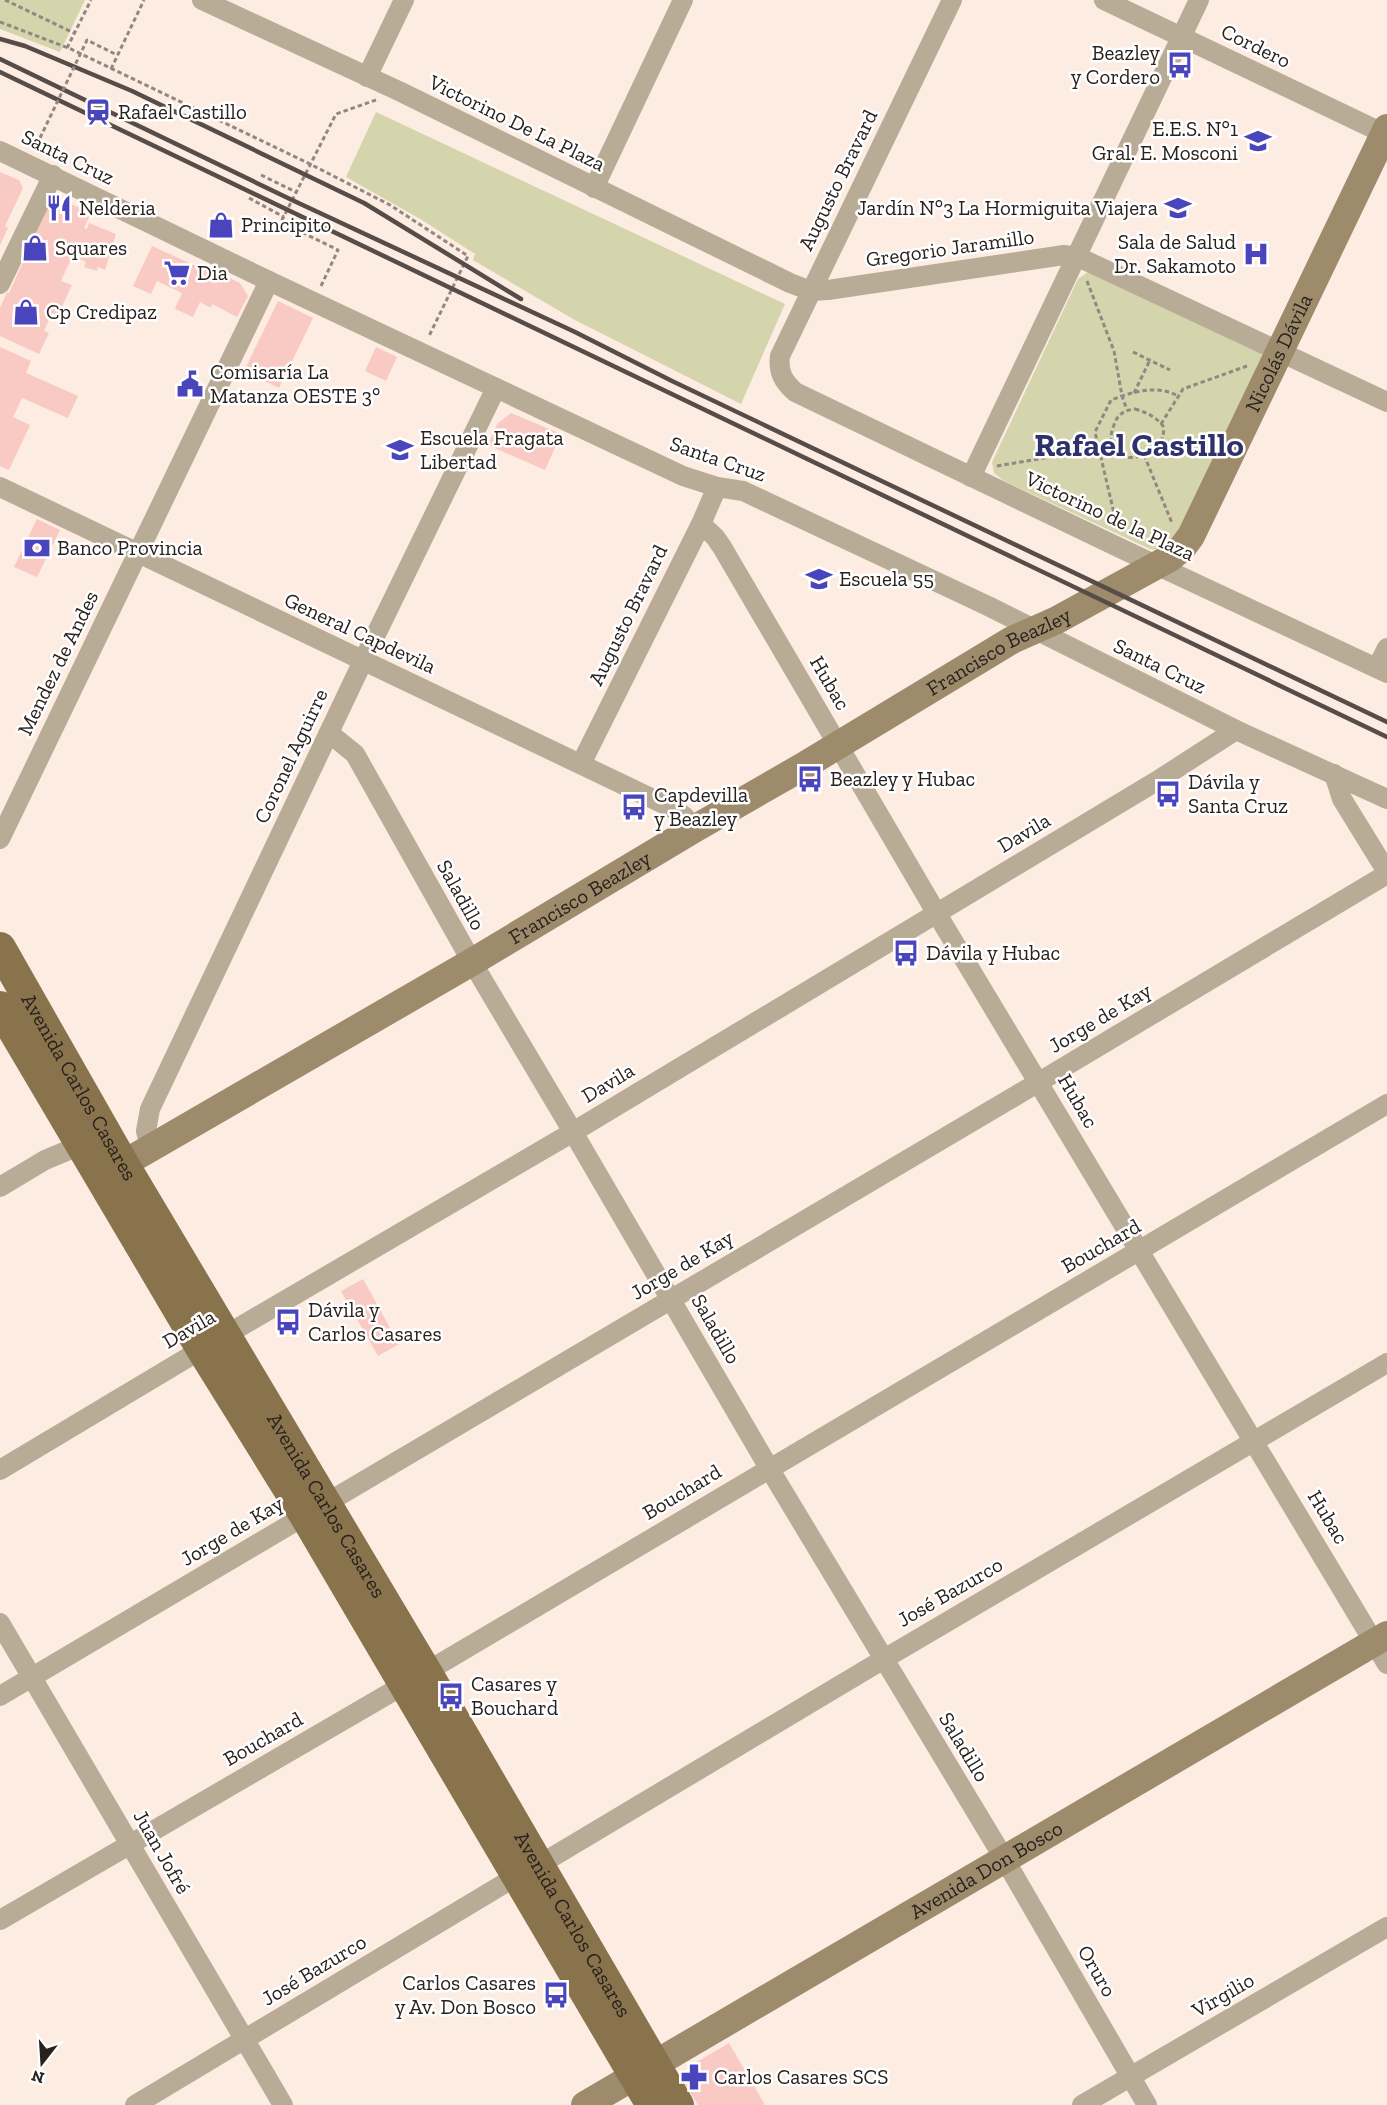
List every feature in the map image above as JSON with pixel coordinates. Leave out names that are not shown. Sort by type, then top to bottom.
[{"type":"main road","name":"Avenida Carlos Casares","points":[[0,948],[123,1164],[214,1342]]},
{"type":"main road","name":"Avenida Carlos Casares","points":[[0,1007],[81,1144],[214,1342],[315,1510],[528,1870],[642,2081]]},
{"type":"main road","points":[[642,2081],[652,2105]]},
{"type":"main road","points":[[642,2081],[678,2105]]},
{"type":"street","name":"Victorino De La Plaza","points":[[202,0],[400,92],[790,283],[811,291]]},
{"type":"street","points":[[367,77],[405,0]]},
{"type":"street","points":[[594,188],[683,0]]},
{"type":"street","name":"Augusto Bravard","points":[[785,382],[779,366],[780,356],[952,0]]},
{"type":"street","name":"Cordero","points":[[1104,0],[1386,132]]},
{"type":"street","points":[[973,473],[1199,0]]},
{"type":"street","name":"Nicolás Dávila","points":[[1156,565],[1182,548],[1191,536],[1386,132]]},
{"type":"street","name":"Santa Cruz","points":[[0,151],[269,281],[683,476],[743,491],[977,602],[1236,730],[1387,799]]},
{"type":"street","points":[[0,284],[52,175]]},
{"type":"street","name":"Gregorio Jaramillo","points":[[811,291],[1064,255],[1078,257],[1387,402]]},
{"type":"street","name":"Mendez de Andes","points":[[0,839],[269,281]]},
{"type":"street","name":"Victorino de la Plaza","points":[[785,382],[795,392],[973,473],[1122,549],[1382,670]]},
{"type":"street","name":"Coronel Aguirre","points":[[150,1148],[146,1131],[150,1109],[496,388]]},
{"type":"street","name":"Augusto Bravard","points":[[581,764],[701,524],[717,486]]},
{"type":"street","name":"General Capdevila","points":[[0,487],[672,808],[684,816],[694,829]]},
{"type":"street","name":"Hubac","points":[[701,524],[722,547],[1139,1252],[1383,1647]]},
{"type":"street","name":"Francisco Beazley","points":[[123,1164],[472,962],[838,746],[1012,640],[1034,631],[1156,565]]},
{"type":"street","points":[[1382,670],[1387,648]]},
{"type":"street","name":"Davila","points":[[0,1470],[573,1132],[937,914],[1236,730]]},
{"type":"street","name":"Saladillo","points":[[329,733],[355,754],[472,962],[769,1468],[1005,1860]]},
{"type":"street","points":[[1334,774],[1342,799],[1387,873]]},
{"type":"street","name":"Jorge de Kay","points":[[0,1696],[1040,1082],[1387,873]]},
{"type":"street","name":"Bouchard","points":[[0,1920],[415,1678],[1387,1104]]},
{"type":"street","points":[[0,1187],[45,1160],[81,1144],[123,1164]]},
{"type":"street","name":"José Bazurco","points":[[135,2105],[884,1659],[1387,1363]]},
{"type":"street","name":"Juan Jofré","points":[[0,1623],[283,2105]]},
{"type":"street","name":"Avenida Don Bosco","points":[[585,2105],[642,2081],[1005,1860],[1383,1647]]},
{"type":"street","name":"Oruro","points":[[1005,1860],[1147,2105]]},
{"type":"street","name":"Virgilio","points":[[1082,2105],[1387,1927]]},
{"type":"path","points":[[5,0],[12,1],[74,33]]},
{"type":"path","points":[[67,48],[91,0]]},
{"type":"path","points":[[111,69],[144,0]]},
{"type":"path","points":[[0,22],[67,48],[310,164],[390,205],[468,256],[421,352]]},
{"type":"path","points":[[40,138],[87,40],[117,55]]},
{"type":"path","points":[[314,301],[338,250],[281,222],[336,114],[400,92]]},
{"type":"path","points":[[261,175],[296,192]]},
{"type":"path","points":[[249,198],[284,217]]},
{"type":"path","points":[[1078,257],[1114,351],[1122,396],[1127,410]]},
{"type":"path","points":[[1133,352],[1170,370]]},
{"type":"path","points":[[1161,424],[1178,396],[1189,386],[1279,353]]},
{"type":"path","points":[[1134,393],[1150,360]]},
{"type":"path","points":[[1122,549],[1095,432],[1111,400],[1155,389],[1167,390],[1178,396]]},
{"type":"path","points":[[1134,409],[1148,413],[1161,424],[1164,432],[1163,438],[1159,445],[1144,455],[1129,458],[1114,453],[1111,447],[1112,429],[1116,420],[1127,410],[1134,409]]},
{"type":"path","points":[[973,473],[1111,447]]},
{"type":"path","points":[[1144,455],[1182,548]]},
{"type":"green space","points":[[0,0],[85,0],[60,52],[0,29]]},
{"type":"green space","points":[[376,112],[785,304],[741,404],[573,319],[473,260],[475,254],[422,220],[346,177]]},
{"type":"green space","points":[[1088,272],[1262,354],[1265,358],[1182,534],[1158,550],[1150,549],[1004,481],[994,473],[992,462],[1078,279]]},
{"type":"building","points":[[0,172],[19,180],[23,188],[5,226],[8,228],[0,245]]},
{"type":"building","points":[[64,201],[91,213],[84,228],[87,229],[89,223],[116,234],[105,270],[98,267],[97,271],[84,267],[86,262],[80,259],[84,251],[76,248],[61,281],[72,285],[58,315],[52,313],[44,331],[49,333],[39,354],[0,336],[0,308],[49,205]]},
{"type":"building","points":[[152,246],[240,283],[248,296],[237,317],[212,304],[211,308],[200,302],[193,317],[175,309],[182,293],[157,281],[151,294],[133,286]]},
{"type":"building","points":[[278,301],[313,318],[279,388],[244,371]]},
{"type":"building","points":[[0,347],[31,361],[26,373],[78,396],[68,418],[22,398],[13,417],[30,425],[9,470],[0,466]]},
{"type":"building","points":[[376,347],[397,357],[386,381],[365,371]]},
{"type":"building","points":[[511,413],[561,434],[545,470],[488,445],[497,424]]},
{"type":"building","name":"Banco Provincia","points":[[37,519],[60,530],[37,577],[14,567]]},
{"type":"building","points":[[363,1279],[399,1344],[378,1356],[341,1291]]},
{"type":"building","points":[[729,2043],[765,2105],[698,2105],[685,2084],[690,2066]]},
{"type":"railway","points":[[0,39],[25,46],[132,91],[364,203],[521,299]]},
{"type":"railway","points":[[0,59],[1387,722]]},
{"type":"railway","points":[[0,72],[1387,737]]},
{"type":"place","name":"Beazley y Cordero","points":[[1180,65]]},
{"type":"place","name":"Rafael Castillo","points":[[98,112]]},
{"type":"place","name":"E.E.S. N°1 Gral. E. Mosconi","points":[[1258,141]]},
{"type":"place","name":"Nelderia","points":[[59,208]]},
{"type":"place","name":"Jardín N°3 La Hormiguita Viajera","points":[[1178,208]]},
{"type":"place","name":"Principito","points":[[221,225]]},
{"type":"place","name":"Squares","points":[[35,248]]},
{"type":"place","name":"Sala de Salud Dr. Sakamoto","points":[[1256,254]]},
{"type":"place","name":"Dia","points":[[177,273]]},
{"type":"place","name":"Cp Credipaz","points":[[26,312]]},
{"type":"place","name":"Comisaría La Matanza OESTE 3°","points":[[190,384]]},
{"type":"place","name":"Escuela Fragata Libertad","points":[[400,450]]},
{"type":"place","name":"Banco Provincia","points":[[37,548]]},
{"type":"place","name":"Escuela 55","points":[[819,579]]},
{"type":"place","name":"Beazley y Hubac","points":[[810,779]]},
{"type":"place","name":"Dávila y Santa Cruz","points":[[1168,794]]},
{"type":"place","name":"Capdevilla y Beazley","points":[[634,807]]},
{"type":"place","name":"Dávila y Hubac","points":[[906,953]]},
{"type":"place","name":"Dávila y Carlos Casares","points":[[288,1322]]},
{"type":"place","name":"Casares y Bouchard","points":[[451,1696]]},
{"type":"place","name":"Carlos Casares y Av. Don Bosco","points":[[556,1995]]},
{"type":"place","name":"Carlos Casares SCS","points":[[694,2077]]},
{"type":"district","name":"Rafael Castillo","points":[[1139,444]]}]
